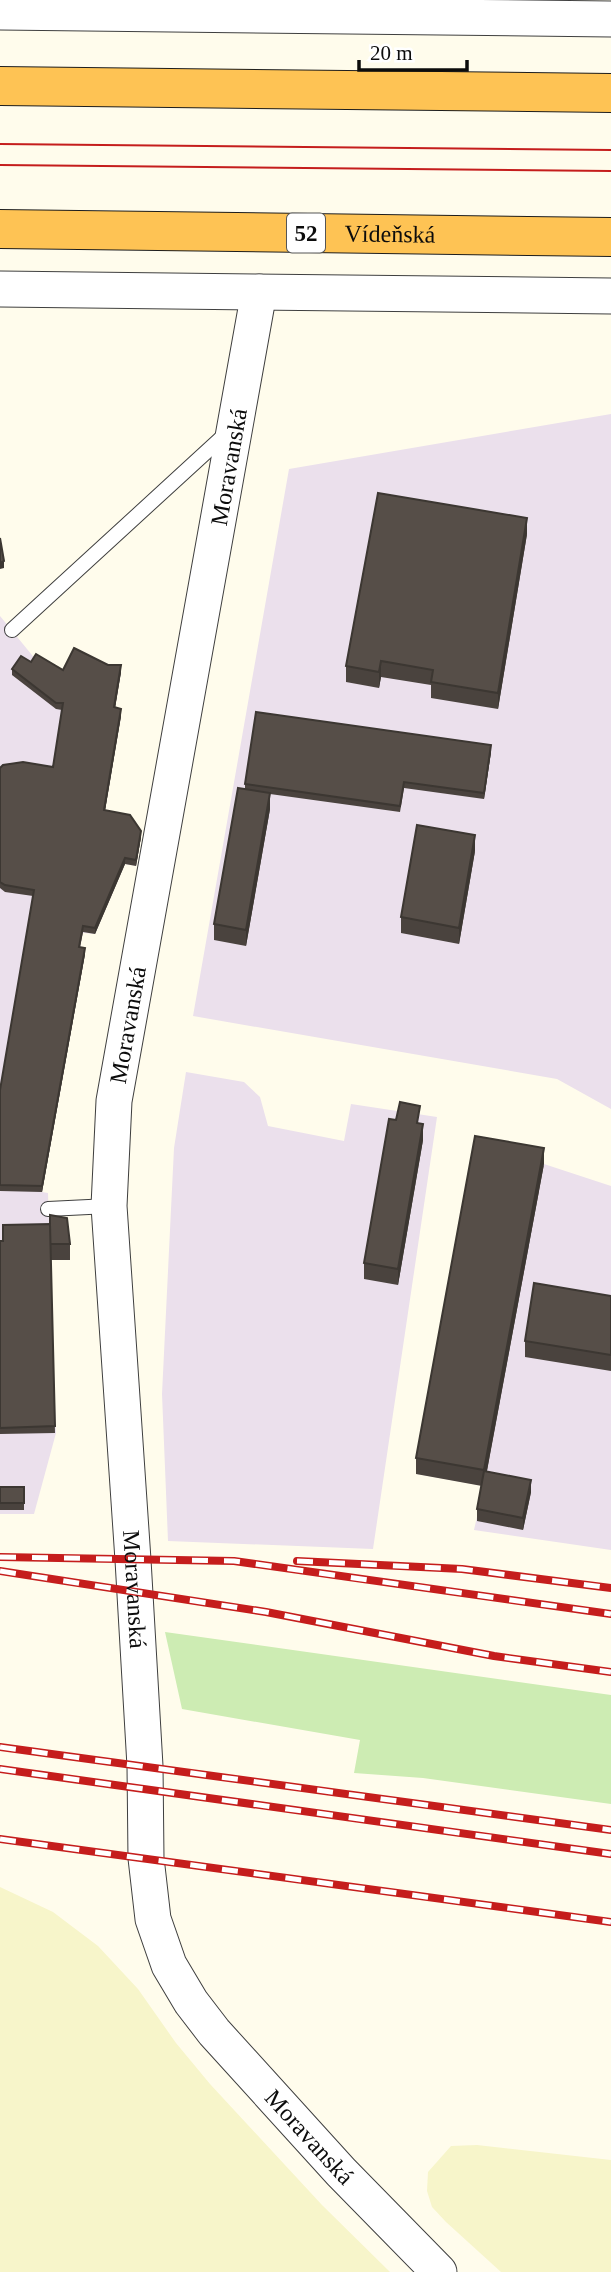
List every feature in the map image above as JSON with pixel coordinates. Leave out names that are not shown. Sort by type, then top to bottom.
[{"type":"highway","points":[[0,86],[611,93]]},
{"type":"highway","name":"Vídeňská","points":[[0,229],[611,237]]},
{"type":"street","points":[[0,12],[309,8],[611,19]]},
{"type":"street","points":[[0,289],[611,296]]},
{"type":"street","name":"Moravanská","points":[[259,292],[114,1101],[109,1206],[145,1766],[146,1858],[153,1919],[169,1965],[191,2002],[214,2032],[341,2172],[439,2272]]},
{"type":"lane","points":[[12,630],[237,424]]},
{"type":"lane","points":[[48,1209],[109,1206]]},
{"type":"shaded area","points":[[611,414],[611,1109],[557,1079],[193,1016],[289,469]]},
{"type":"shaded area","points":[[0,616],[36,660],[63,676],[121,672],[114,713],[121,716],[104,816],[141,837],[136,866],[125,864],[95,934],[83,933],[79,953],[85,954],[42,1192],[48,1193],[56,1433],[34,1514],[0,1514]]},
{"type":"shaded area","points":[[186,1072],[244,1082],[260,1097],[268,1126],[344,1141],[351,1104],[437,1117],[373,1549],[168,1541],[162,1394],[174,1148]]},
{"type":"shaded area","points":[[475,1152],[544,1164],[611,1186],[611,1550],[474,1530],[484,1486],[417,1474]]},
{"type":"shaded area","points":[[0,1887],[53,1912],[98,1946],[138,1989],[176,2043],[210,2084],[322,2205],[390,2272],[0,2272]]},
{"type":"shaded area","points":[[477,2145],[611,2160],[611,2272],[501,2272],[446,2222],[432,2207],[427,2191],[428,2172],[451,2146]]},
{"type":"green space","points":[[165,1632],[611,1695],[611,1804],[423,1778],[354,1773],[360,1740],[182,1709]]},
{"type":"building","points":[[378,493],[527,518],[498,693],[431,682],[433,670],[381,661],[379,672],[346,666]]},
{"type":"building","points":[[0,538],[4,561],[0,563]]},
{"type":"building","points":[[74,648],[108,665],[121,665],[114,707],[121,709],[104,810],[130,815],[141,831],[136,860],[125,858],[95,928],[83,926],[79,947],[85,948],[42,1186],[0,1185],[0,1090],[34,890],[0,882],[0,768],[3,765],[23,762],[53,767],[63,703],[56,703],[12,669],[21,656],[31,662],[36,654],[63,670]]},
{"type":"building","points":[[256,712],[491,745],[484,793],[404,782],[400,806],[245,784]]},
{"type":"building","points":[[238,788],[270,793],[246,930],[214,924]]},
{"type":"building","points":[[417,825],[475,835],[459,928],[401,917]]},
{"type":"building","points":[[400,1102],[420,1106],[417,1123],[423,1124],[398,1269],[364,1263],[389,1119],[396,1120]]},
{"type":"building","points":[[475,1136],[544,1148],[484,1470],[416,1458]]},
{"type":"building","points":[[50,1215],[67,1218],[70,1244],[50,1244]]},
{"type":"building","points":[[50,1224],[55,1426],[0,1428],[0,1241],[3,1241],[3,1225]]},
{"type":"building","points":[[534,1283],[611,1296],[611,1355],[525,1341]]},
{"type":"building","points":[[484,1471],[531,1480],[523,1518],[477,1509]]},
{"type":"building","points":[[0,1487],[24,1487],[24,1503],[0,1503]]},
{"type":"tram line","points":[[0,144],[611,150]]},
{"type":"tram line","points":[[0,165],[611,171]]},
{"type":"railway","points":[[0,1557],[234,1561],[611,1614]]},
{"type":"railway","points":[[297,1561],[462,1569],[611,1588]]},
{"type":"railway","points":[[0,1571],[266,1612],[494,1656],[611,1672]]},
{"type":"railway","points":[[0,1747],[611,1830]]},
{"type":"railway","points":[[0,1769],[611,1854]]},
{"type":"railway","points":[[0,1839],[611,1922]]}]
